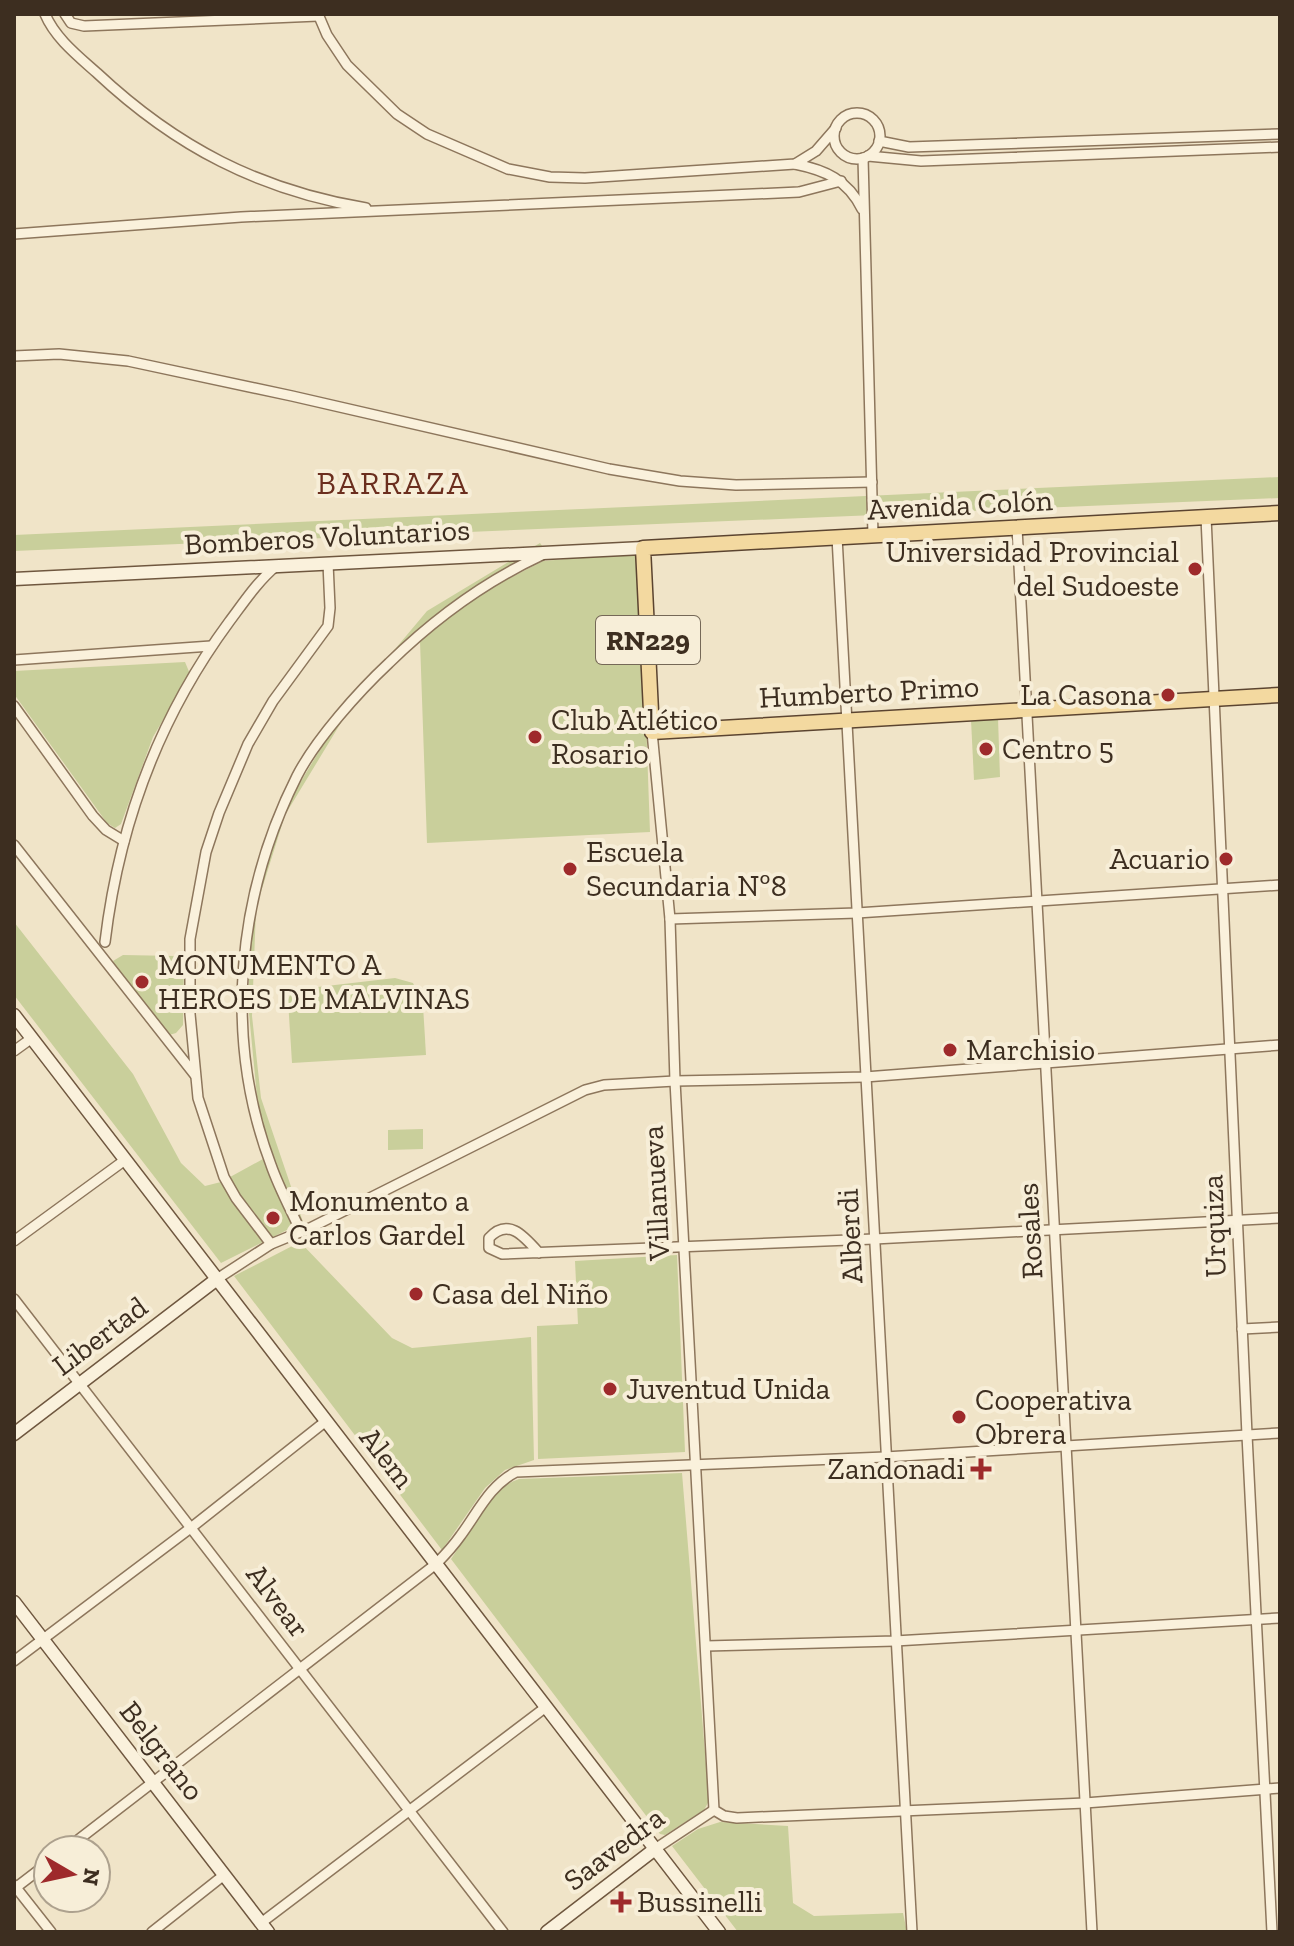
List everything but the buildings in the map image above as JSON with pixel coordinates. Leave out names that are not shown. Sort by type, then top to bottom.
[{"type":"main road","name":"Avenida Colón","points":[[643,548],[1280,513]]},
{"type":"main road","name":"Bomberos Voluntarios","points":[[14,579],[643,548]]},
{"type":"main road","name":"Villanueva","points":[[643,548],[652,732]]},
{"type":"main road","name":"Humberto Primo","points":[[652,732],[1280,695]]},
{"type":"main road","name":"Alem","points":[[14,1015],[719,1932]]},
{"type":"main road","name":"Libertad","points":[[14,1434],[217,1279]]},
{"type":"main road","name":"Belgrano","points":[[14,1602],[265,1927]]},
{"type":"main road","name":"Saavedra","points":[[547,1932],[655,1849]]},
{"type":"street","points":[[45,14],[68,46],[127,101],[196,150],[275,186],[337,203],[385,211]]},
{"type":"street","points":[[65,14],[71,23],[84,26],[140,18],[318,15],[347,65],[397,114],[427,134],[508,169],[550,177],[585,178],[795,164],[828,173],[841,181],[855,196],[863,212]]},
{"type":"street","points":[[795,164],[816,151],[849,115],[863,115],[875,123],[879,141],[865,157],[863,212],[873,535]]},
{"type":"street","points":[[836,128],[835,142],[848,157],[921,161],[1280,147]]},
{"type":"street","points":[[879,141],[909,147],[1280,134]]},
{"type":"street","points":[[14,234],[241,217],[799,192],[841,181]]},
{"type":"street","points":[[14,356],[69,355],[128,361],[609,469],[680,481],[736,485],[872,482]]},
{"type":"street","name":"Urquiza","points":[[1206,517],[1272,1932]]},
{"type":"street","name":"Rosales","points":[[1017,528],[1092,1932]]},
{"type":"street","name":"Alberdi","points":[[837,537],[912,1932]]},
{"type":"street","points":[[301,1232],[270,1164],[254,1103],[244,1038],[245,938],[257,878],[268,843],[298,773],[344,710],[378,672],[426,627],[477,590],[542,555],[557,552]]},
{"type":"street","points":[[271,1244],[224,1177],[206,1125],[195,1075],[190,939],[206,852],[248,744],[273,701],[328,626],[328,563]]},
{"type":"street","points":[[105,942],[111,897],[124,841],[157,742],[211,646],[264,576],[277,566]]},
{"type":"street","points":[[14,660],[211,646]]},
{"type":"street","points":[[14,706],[93,816],[106,830],[124,841]]},
{"type":"street","name":"Villanueva","points":[[652,732],[670,919],[675,1081],[714,1810]]},
{"type":"street","points":[[14,845],[195,1075]]},
{"type":"street","points":[[670,919],[857,913],[1280,885]]},
{"type":"street","points":[[14,1051],[32,1038]]},
{"type":"street","points":[[217,1279],[271,1244],[301,1232],[585,1090],[604,1085],[865,1077],[1280,1045]]},
{"type":"street","points":[[14,1241],[125,1160]]},
{"type":"street","points":[[539,1253],[516,1230],[505,1227],[496,1230],[489,1238],[489,1248],[494,1252],[539,1253],[1280,1218]]},
{"type":"street","name":"Alvear","points":[[14,1299],[503,1932]]},
{"type":"street","points":[[1242,1329],[1280,1327]]},
{"type":"street","points":[[14,1661],[326,1421]]},
{"type":"street","points":[[86,1834],[436,1564],[461,1535],[482,1502],[503,1478],[516,1472],[885,1457],[1280,1433]]},
{"type":"street","points":[[706,1646],[895,1641],[1280,1618]]},
{"type":"street","points":[[265,1927],[546,1707]]},
{"type":"street","points":[[714,1810],[737,1818],[1085,1803],[1280,1788]]},
{"type":"street","name":"Saavedra","points":[[655,1849],[714,1810]]},
{"type":"street","points":[[32,1875],[15,1887],[51,1932]]},
{"type":"street","points":[[159,1930],[224,1875]]},
{"type":"green space","points":[[1280,477],[1280,498],[14,551],[14,535]]},
{"type":"green space","name":"Club Atlético Rosario","points":[[540,543],[547,553],[506,580],[543,561],[640,553],[650,832],[427,843],[420,641],[359,693],[285,815],[256,908],[252,1016],[261,1098],[303,1222],[221,1263],[14,995],[14,922],[133,1074],[181,1163],[205,1186],[221,1182],[263,1159],[248,1003],[252,905],[283,811],[344,710],[427,611]]},
{"type":"green space","points":[[185,662],[190,674],[153,737],[121,824],[115,828],[107,823],[14,694],[14,671]]},
{"type":"green space","name":"Centro 5","points":[[998,718],[1000,777],[974,780],[971,720]]},
{"type":"green space","points":[[123,955],[176,956],[184,960],[183,1025],[176,1033],[169,1035],[155,1022],[116,970],[113,961]]},
{"type":"green space","points":[[395,978],[413,983],[423,1005],[426,1055],[292,1063],[288,1000],[292,990]]},
{"type":"green space","points":[[423,1129],[423,1149],[388,1150],[388,1130]]},
{"type":"green space","points":[[300,1242],[392,1338],[412,1348],[531,1337],[534,1460],[505,1470],[485,1488],[442,1550],[234,1276]]},
{"type":"green space","name":"Juventud Unida","points":[[677,1255],[685,1452],[538,1459],[537,1326],[578,1324],[575,1261]]},
{"type":"green space","points":[[682,1473],[709,1801],[704,1810],[665,1835],[660,1834],[451,1559],[488,1502],[507,1484],[519,1479]]},
{"type":"green space","points":[[720,1822],[788,1826],[793,1903],[814,1916],[903,1913],[907,1932],[738,1932],[672,1846],[698,1829]]},
{"type":"place","name":"Universidad Provincial del Sudoeste","points":[[1195,569]]},
{"type":"place","name":"La Casona","points":[[1168,695]]},
{"type":"place","name":"Club Atlético Rosario","points":[[535,737]]},
{"type":"place","name":"Centro 5","points":[[986,749]]},
{"type":"place","name":"Acuario","points":[[1226,859]]},
{"type":"place","name":"Escuela Secundaria Nº8","points":[[570,869]]},
{"type":"place","name":"MONUMENTO A HEROES DE MALVINAS","points":[[142,982]]},
{"type":"place","name":"Marchisio","points":[[950,1050]]},
{"type":"place","name":"Monumento a Carlos Gardel","points":[[273,1218]]},
{"type":"place","name":"Casa del Niño","points":[[416,1294]]},
{"type":"place","name":"Juventud Unida","points":[[610,1389]]},
{"type":"place","name":"Cooperativa Obrera","points":[[959,1417]]},
{"type":"place","name":"Zandonadi","points":[[981,1469]]},
{"type":"place","name":"Bussinelli","points":[[621,1902]]},
{"type":"district","name":"BARRAZA","points":[[393,483]]}]
